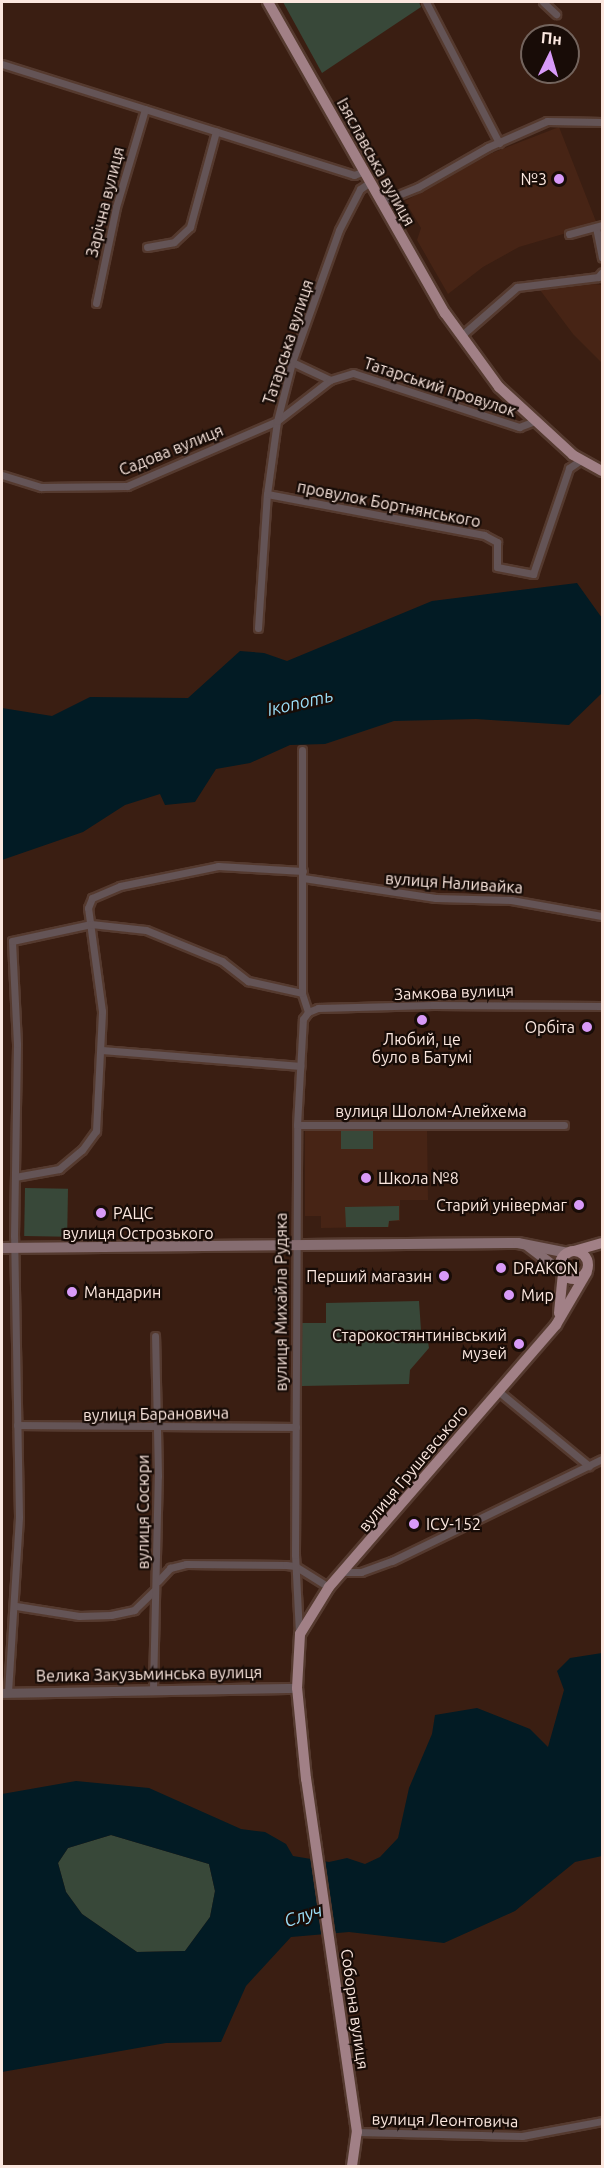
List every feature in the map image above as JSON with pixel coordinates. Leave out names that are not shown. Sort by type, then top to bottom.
[{"type":"main road","name":"Ізяславська вулиця","points":[[268,2],[430,290],[499,387],[581,460],[603,471]]},
{"type":"main road","name":"вулиця Острозького","points":[[2,1248],[526,1244],[570,1253]]},
{"type":"main road","points":[[526,1244],[563,1273],[573,1279],[588,1267],[584,1256],[570,1253],[562,1260],[563,1273],[556,1325]]},
{"type":"main road","name":"вулиця Грушевського","points":[[570,1253],[603,1244]]},
{"type":"main road","name":"вулиця Грушевського","points":[[300,1634],[329,1587],[346,1572],[556,1325],[603,1244]]},
{"type":"main road","name":"вулиця Михайла Рудяка","points":[[300,1634],[297,1688],[317,1856]]},
{"type":"main road","name":"Соборна вулиця","points":[[317,1856],[357,2132],[352,2166]]},
{"type":"street","points":[[426,2],[499,142]]},
{"type":"street","points":[[543,2],[556,14]]},
{"type":"street","points":[[2,64],[354,176],[362,172]]},
{"type":"street","name":"Зарічна вулиця","points":[[96,303],[116,207],[145,109]]},
{"type":"street","points":[[381,202],[418,187],[499,142],[547,121],[603,122]]},
{"type":"street","points":[[147,247],[174,242],[190,226],[216,131]]},
{"type":"street","name":"Татарська вулиця","points":[[258,628],[267,494],[277,421],[292,362],[339,230],[360,189],[369,183]]},
{"type":"street","points":[[569,234],[599,226],[603,257]]},
{"type":"street","points":[[462,335],[517,287],[598,277],[603,273]]},
{"type":"street","points":[[292,362],[330,380]]},
{"type":"street","name":"Татарський провулок","points":[[277,421],[330,380],[354,373],[519,427],[536,421]]},
{"type":"street","name":"Садова вулиця","points":[[2,475],[41,487],[127,486],[277,421]]},
{"type":"street","name":"провулок Бортнянського","points":[[267,494],[484,534],[497,542],[497,567],[533,574],[569,468],[581,460]]},
{"type":"street","points":[[302,750],[302,993],[308,1012]]},
{"type":"street","name":"вулиця Наливайка","points":[[91,924],[88,908],[92,898],[120,886],[218,866],[303,874],[414,895],[511,900],[603,916]]},
{"type":"street","points":[[5,1693],[10,1632],[16,1606],[17,1044],[12,940],[91,924],[146,930],[222,961],[248,981],[302,993]]},
{"type":"street","points":[[15,1177],[59,1169],[82,1150],[96,1131],[102,1050],[102,1011],[91,924]]},
{"type":"street","name":"Замкова вулиця","points":[[308,1012],[318,1008],[433,1005],[603,1006]]},
{"type":"street","name":"вулиця Михайла Рудяка","points":[[300,1634],[295,1566],[297,1125],[303,1019],[308,1012]]},
{"type":"street","points":[[102,1050],[300,1066]]},
{"type":"street","name":"вулиця Шолом-Алейхема","points":[[297,1125],[564,1125]]},
{"type":"street","name":"вулиця Сосюри","points":[[153,1689],[157,1582],[155,1336]]},
{"type":"street","points":[[498,1391],[589,1467]]},
{"type":"street","name":"вулиця Барановича","points":[[17,1425],[157,1428],[296,1427]]},
{"type":"street","points":[[346,1572],[361,1572],[392,1561],[603,1459]]},
{"type":"street","points":[[16,1606],[79,1616],[111,1616],[144,1604],[157,1582],[170,1568],[186,1564],[295,1566],[329,1587]]},
{"type":"street","name":"Велика Закузьминська вулиця","points":[[5,1693],[297,1688]]},
{"type":"street","name":"вулиця Леонтовича","points":[[357,2132],[522,2136],[603,2121]]},
{"type":"shaded area","points":[[559,127],[597,224],[519,247],[483,267],[448,294],[417,240],[421,228],[405,201],[492,153]]},
{"type":"shaded area","points":[[586,283],[602,285],[602,363],[573,334],[540,290]]},
{"type":"shaded area","name":"Школа №8","points":[[427,1127],[428,1200],[400,1200],[400,1221],[389,1221],[389,1227],[321,1228],[321,1216],[305,1216],[305,1128]]},
{"type":"green space","points":[[283,2],[419,2],[421,7],[322,73]]},
{"type":"green space","points":[[341,1129],[373,1129],[373,1149],[341,1149]]},
{"type":"green space","points":[[25,1188],[68,1189],[67,1237],[24,1236]]},
{"type":"green space","points":[[399,1206],[399,1220],[389,1221],[388,1227],[346,1227],[345,1207]]},
{"type":"green space","points":[[419,1301],[421,1330],[427,1335],[429,1348],[410,1370],[409,1384],[302,1386],[302,1323],[326,1323],[326,1303]]},
{"type":"green space","points":[[111,1835],[209,1864],[215,1891],[210,1917],[185,1951],[137,1952],[82,1914],[66,1892],[58,1863],[68,1848]]},
{"type":"water","name":"Ікопоть","points":[[577,583],[602,618],[602,693],[569,725],[476,719],[394,721],[325,744],[290,745],[250,763],[216,769],[195,802],[165,805],[160,794],[125,805],[83,832],[2,860],[2,708],[52,716],[90,697],[188,698],[240,651],[264,653],[287,661],[432,601]]},
{"type":"water","name":"Случ","points":[[602,1653],[602,1856],[575,1862],[515,1911],[444,1943],[349,1932],[291,1937],[246,1986],[221,2042],[166,2043],[2,2072],[2,1794],[76,1781],[149,1788],[241,1829],[265,1832],[286,1844],[293,1856],[329,1862],[347,1858],[365,1864],[380,1857],[398,1838],[409,1788],[432,1734],[435,1715],[477,1708],[530,1729],[548,1747],[564,1690],[557,1671],[570,1658]],"holes":[[[111,1835],[209,1864],[215,1891],[210,1917],[185,1951],[137,1952],[82,1914],[66,1892],[58,1863],[68,1848]]]},
{"type":"place","name":"№3","points":[[559,179]]},
{"type":"place","name":"Любий, це було в Батумі","points":[[422,1020]]},
{"type":"place","name":"Орбіта","points":[[587,1027]]},
{"type":"place","name":"Школа №8","points":[[366,1178]]},
{"type":"place","name":"Старий універмаг","points":[[579,1205]]},
{"type":"place","name":"РАЦС","points":[[101,1213]]},
{"type":"place","name":"DRAKON","points":[[501,1268]]},
{"type":"place","name":"Перший магазин","points":[[444,1276]]},
{"type":"place","name":"Мандарин","points":[[72,1292]]},
{"type":"place","name":"Мир","points":[[509,1295]]},
{"type":"place","name":"Старокостянтинівський музей","points":[[519,1344]]},
{"type":"place","name":"ІСУ-152","points":[[414,1524]]}]
